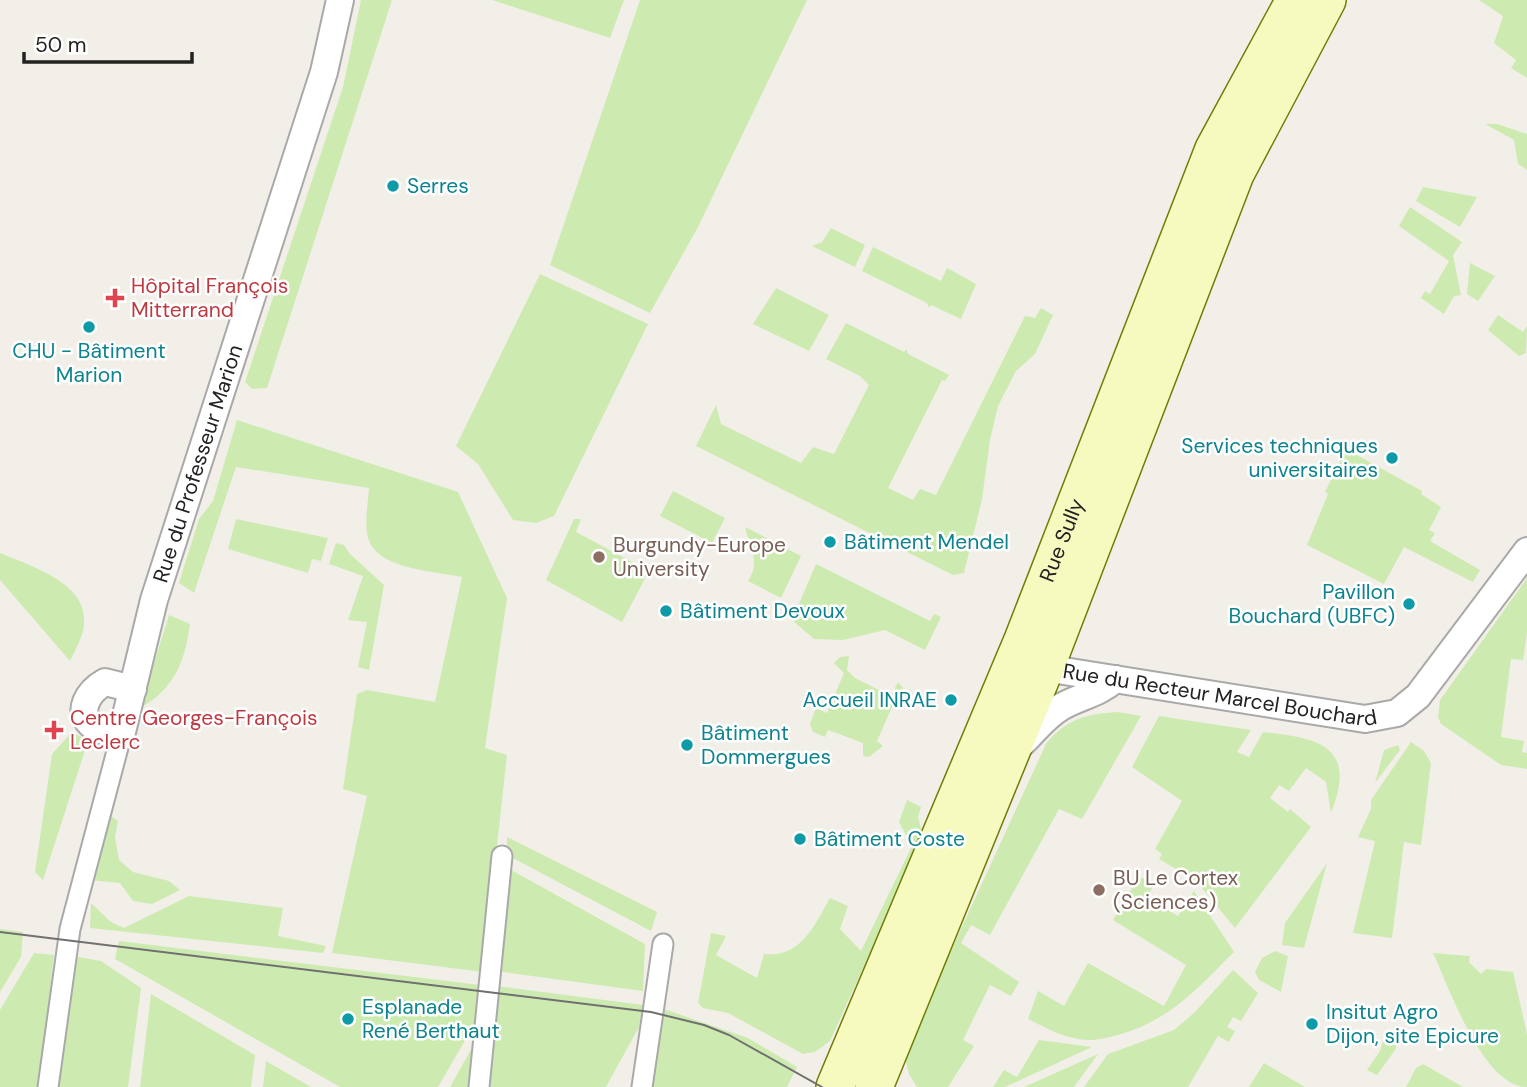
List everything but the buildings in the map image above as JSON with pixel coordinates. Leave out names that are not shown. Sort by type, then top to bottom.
[{"type":"main road","name":"Rue Sully","points":[[835,1087],[1006,681],[1214,149],[1295,0]]},
{"type":"main road","name":"Rue Sully","points":[[874,1087],[1063,624],[1235,174],[1327,0]]},
{"type":"street","name":"Rue du Professeur Marion","points":[[48,1087],[65,956],[154,600],[324,72],[340,0]]},
{"type":"street","name":"Rue du Recteur Marcel Bouchard","points":[[1045,668],[1365,719],[1397,713],[1418,696],[1527,551]]},
{"type":"street","points":[[1010,754],[1045,718],[1081,697],[1101,692],[1107,678],[1073,658],[1063,624]]},
{"type":"street","points":[[1006,681],[1045,668]]},
{"type":"street","points":[[121,736],[94,727],[86,716],[85,701],[93,689],[105,682],[133,689]]},
{"type":"street","points":[[479,1087],[502,856]]},
{"type":"street","points":[[642,1087],[663,944]]},
{"type":"green space","points":[[361,0],[392,0],[267,388],[252,389],[245,382],[343,87]]},
{"type":"green space","points":[[492,0],[624,0],[610,38]]},
{"type":"green space","points":[[640,0],[807,0],[698,227],[650,313],[550,265]]},
{"type":"green space","points":[[1479,0],[1527,0],[1527,78],[1511,68],[1516,60],[1494,43],[1503,16]]},
{"type":"green space","points":[[1485,124],[1497,124],[1527,134],[1527,170],[1518,164],[1514,140]]},
{"type":"green space","points":[[1423,187],[1477,197],[1460,227],[1416,201]]},
{"type":"green space","points":[[1410,207],[1462,242],[1453,255],[1461,295],[1454,296],[1444,314],[1421,298],[1425,291],[1430,294],[1449,261],[1399,226]]},
{"type":"green space","points":[[831,228],[865,245],[855,267],[812,246],[822,242]]},
{"type":"green space","points":[[873,247],[941,281],[947,268],[976,284],[961,319],[931,305],[929,308],[927,303],[862,271]]},
{"type":"green space","points":[[1470,263],[1495,276],[1478,301],[1467,294]]},
{"type":"green space","points":[[540,274],[648,324],[554,516],[536,523],[513,520],[478,464],[456,446]]},
{"type":"green space","points":[[776,288],[829,315],[809,351],[753,324]]},
{"type":"green space","points":[[1041,308],[1053,315],[1035,354],[1016,371],[998,406],[990,440],[982,499],[964,573],[953,575],[696,446],[716,405],[721,424],[801,463],[813,447],[834,454],[869,385],[860,376],[826,359],[846,323],[904,352],[906,349],[908,354],[949,375],[945,381],[942,380],[888,488],[913,500],[920,489],[936,495],[1025,316],[1035,318]]},
{"type":"green space","points":[[1498,315],[1523,332],[1527,326],[1526,353],[1519,356],[1488,330]]},
{"type":"green space","points":[[237,420],[458,492],[507,598],[485,748],[507,755],[483,972],[332,953],[367,796],[343,789],[357,694],[367,690],[435,702],[462,577],[395,563],[374,549],[366,526],[369,488],[236,467],[194,593],[179,583],[199,519],[213,501]]},
{"type":"green space","points":[[1346,449],[1422,491],[1421,494],[1441,507],[1429,530],[1435,533],[1430,541],[1480,570],[1473,582],[1404,547],[1384,584],[1307,545],[1328,494],[1325,492]]},
{"type":"green space","points":[[673,491],[725,518],[712,543],[660,516]]},
{"type":"green space","points":[[236,519],[328,538],[321,561],[312,559],[308,573],[228,549]]},
{"type":"green space","points":[[574,519],[581,519],[576,532],[649,571],[622,622],[546,580]]},
{"type":"green space","points":[[745,527],[801,556],[781,598],[748,581],[754,561]]},
{"type":"green space","points":[[336,543],[344,545],[350,554],[384,585],[369,670],[358,667],[367,622],[348,620],[363,576],[329,564]]},
{"type":"green space","points":[[0,553],[42,570],[68,587],[77,598],[83,610],[84,625],[70,661],[0,580]]},
{"type":"green space","points":[[816,564],[930,621],[934,614],[941,617],[925,650],[885,630],[843,640],[814,639],[792,620]]},
{"type":"green space","points":[[1527,578],[1527,633],[1523,660],[1511,659],[1501,737],[1524,741],[1522,752],[1527,753],[1527,769],[1501,765],[1441,724],[1438,717],[1440,700]]},
{"type":"green space","points":[[169,615],[190,624],[185,650],[169,683],[140,708]]},
{"type":"green space","points":[[849,656],[847,670],[855,678],[891,696],[898,682],[903,688],[903,699],[896,698],[877,741],[883,746],[869,757],[863,756],[863,743],[828,730],[825,737],[813,732],[810,724],[816,708],[827,713],[844,673],[834,663],[840,657]]},
{"type":"green space","points":[[1117,712],[1141,716],[1082,819],[1059,809],[990,935],[971,925],[961,943],[1019,982],[1011,996],[990,985],[963,1040],[974,1046],[948,1087],[917,1087],[909,1074],[904,1053],[1046,744],[1061,729],[1077,719]]},
{"type":"green space","points":[[1159,716],[1251,730],[1237,752],[1249,757],[1263,732],[1316,742],[1328,749],[1336,759],[1340,772],[1331,813],[1326,782],[1306,768],[1289,791],[1279,785],[1270,798],[1288,812],[1290,809],[1311,827],[1235,928],[1196,881],[1159,859],[1162,854],[1155,849],[1182,801],[1132,767]]},
{"type":"green space","points":[[72,732],[88,741],[43,880],[35,872],[52,754]]},
{"type":"green space","points":[[1411,742],[1424,751],[1431,763],[1421,845],[1404,842],[1392,938],[1353,933],[1375,841],[1358,837],[1371,809],[1371,800]]},
{"type":"green space","points":[[1398,745],[1400,750],[1375,783],[1384,750]]},
{"type":"green space","points":[[907,800],[921,807],[918,817],[923,836],[830,1041],[815,1052],[803,1054],[728,1013],[703,1008],[698,1003],[711,933],[726,936],[716,955],[757,978],[764,954],[788,951],[797,945],[812,929],[830,898],[848,906],[840,929],[861,951],[912,846],[899,822]]},
{"type":"green space","points":[[106,812],[118,821],[115,837],[119,860],[133,872],[169,881],[180,890],[152,904],[133,901],[120,883],[90,880]]},
{"type":"green space","points":[[507,837],[657,912],[651,931],[507,855]]},
{"type":"green space","points":[[1327,863],[1304,948],[1282,945],[1285,923]]},
{"type":"green space","points":[[502,865],[645,944],[643,991],[495,971]]},
{"type":"green space","points":[[1139,876],[1154,885],[1147,897],[1178,916],[1194,891],[1234,952],[1183,1001],[1154,1020],[1121,1034],[1084,1040],[1058,1033],[1028,1019],[1038,991],[1064,1006],[1088,963],[1164,1006],[1186,965],[1113,920]]},
{"type":"green space","points":[[189,896],[283,908],[278,936],[326,946],[323,953],[90,928],[91,903],[111,922],[124,928]]},
{"type":"green space","points":[[0,929],[23,932],[21,957],[0,992]]},
{"type":"green space","points":[[119,941],[480,985],[478,1018],[438,1087],[340,1087],[115,959]]},
{"type":"green space","points":[[1275,951],[1288,956],[1281,992],[1259,980],[1255,972],[1262,958]]},
{"type":"green space","points":[[34,953],[54,955],[39,1087],[0,1087],[0,1010]]},
{"type":"green space","points":[[1433,953],[1470,956],[1469,962],[1481,974],[1486,969],[1513,972],[1527,1034],[1527,1087],[1511,1083],[1496,1071],[1482,1054],[1458,1010]]},
{"type":"green space","points":[[73,956],[101,961],[141,988],[128,1087],[57,1087]]},
{"type":"green space","points":[[1233,970],[1258,993],[1241,1021],[1233,1017],[1227,1027],[1235,1031],[1229,1042],[1218,1036],[1188,1087],[1084,1087],[1108,1054],[1174,1030],[1194,1013]]},
{"type":"green space","points":[[496,986],[643,1005],[639,1027],[606,1087],[485,1087]]},
{"type":"green space","points":[[151,994],[255,1055],[251,1087],[140,1087]]},
{"type":"green space","points":[[658,1007],[748,1038],[797,1067],[787,1087],[649,1087]]},
{"type":"green space","points":[[1385,1034],[1399,1038],[1395,1050],[1377,1075],[1367,1070],[1380,1051]]},
{"type":"green space","points":[[477,1039],[471,1087],[450,1087]]},
{"type":"green space","points":[[1039,1040],[1092,1047],[1005,1087],[993,1087],[1004,1070],[1017,1077]]},
{"type":"green space","points":[[1098,1054],[1074,1087],[1024,1087]]},
{"type":"green space","points":[[266,1061],[311,1087],[263,1087]]},
{"type":"green space","points":[[1264,1063],[1305,1087],[1249,1087]]},
{"type":"green space","points":[[1423,1064],[1463,1087],[1406,1087],[1416,1068]]},
{"type":"tram line","points":[[0,932],[651,1012],[704,1025],[729,1035],[822,1087]]},
{"type":"place","name":"Serres","points":[[393,186]]},
{"type":"place","name":"Hôpital François Mitterrand","points":[[115,298]]},
{"type":"place","name":"CHU - Bâtiment Marion","points":[[89,327]]},
{"type":"place","name":"Services techniques universitaires","points":[[1392,458]]},
{"type":"place","name":"Bâtiment Mendel","points":[[830,542]]},
{"type":"place","name":"Burgundy-Europe University","points":[[599,557]]},
{"type":"place","name":"Pavillon Bouchard (UBFC)","points":[[1409,604]]},
{"type":"place","name":"Bâtiment Devoux","points":[[666,611]]},
{"type":"place","name":"Accueil INRAE","points":[[951,700]]},
{"type":"place","name":"Centre Georges-François Leclerc","points":[[54,730]]},
{"type":"place","name":"Bâtiment Dommergues","points":[[687,745]]},
{"type":"place","name":"Bâtiment Coste","points":[[800,839]]},
{"type":"place","name":"BU Le Cortex (Sciences)","points":[[1099,890]]},
{"type":"place","name":"Esplanade René Berthaut","points":[[348,1019]]},
{"type":"place","name":"Insitut Agro Dijon, site Epicure","points":[[1312,1024]]}]
